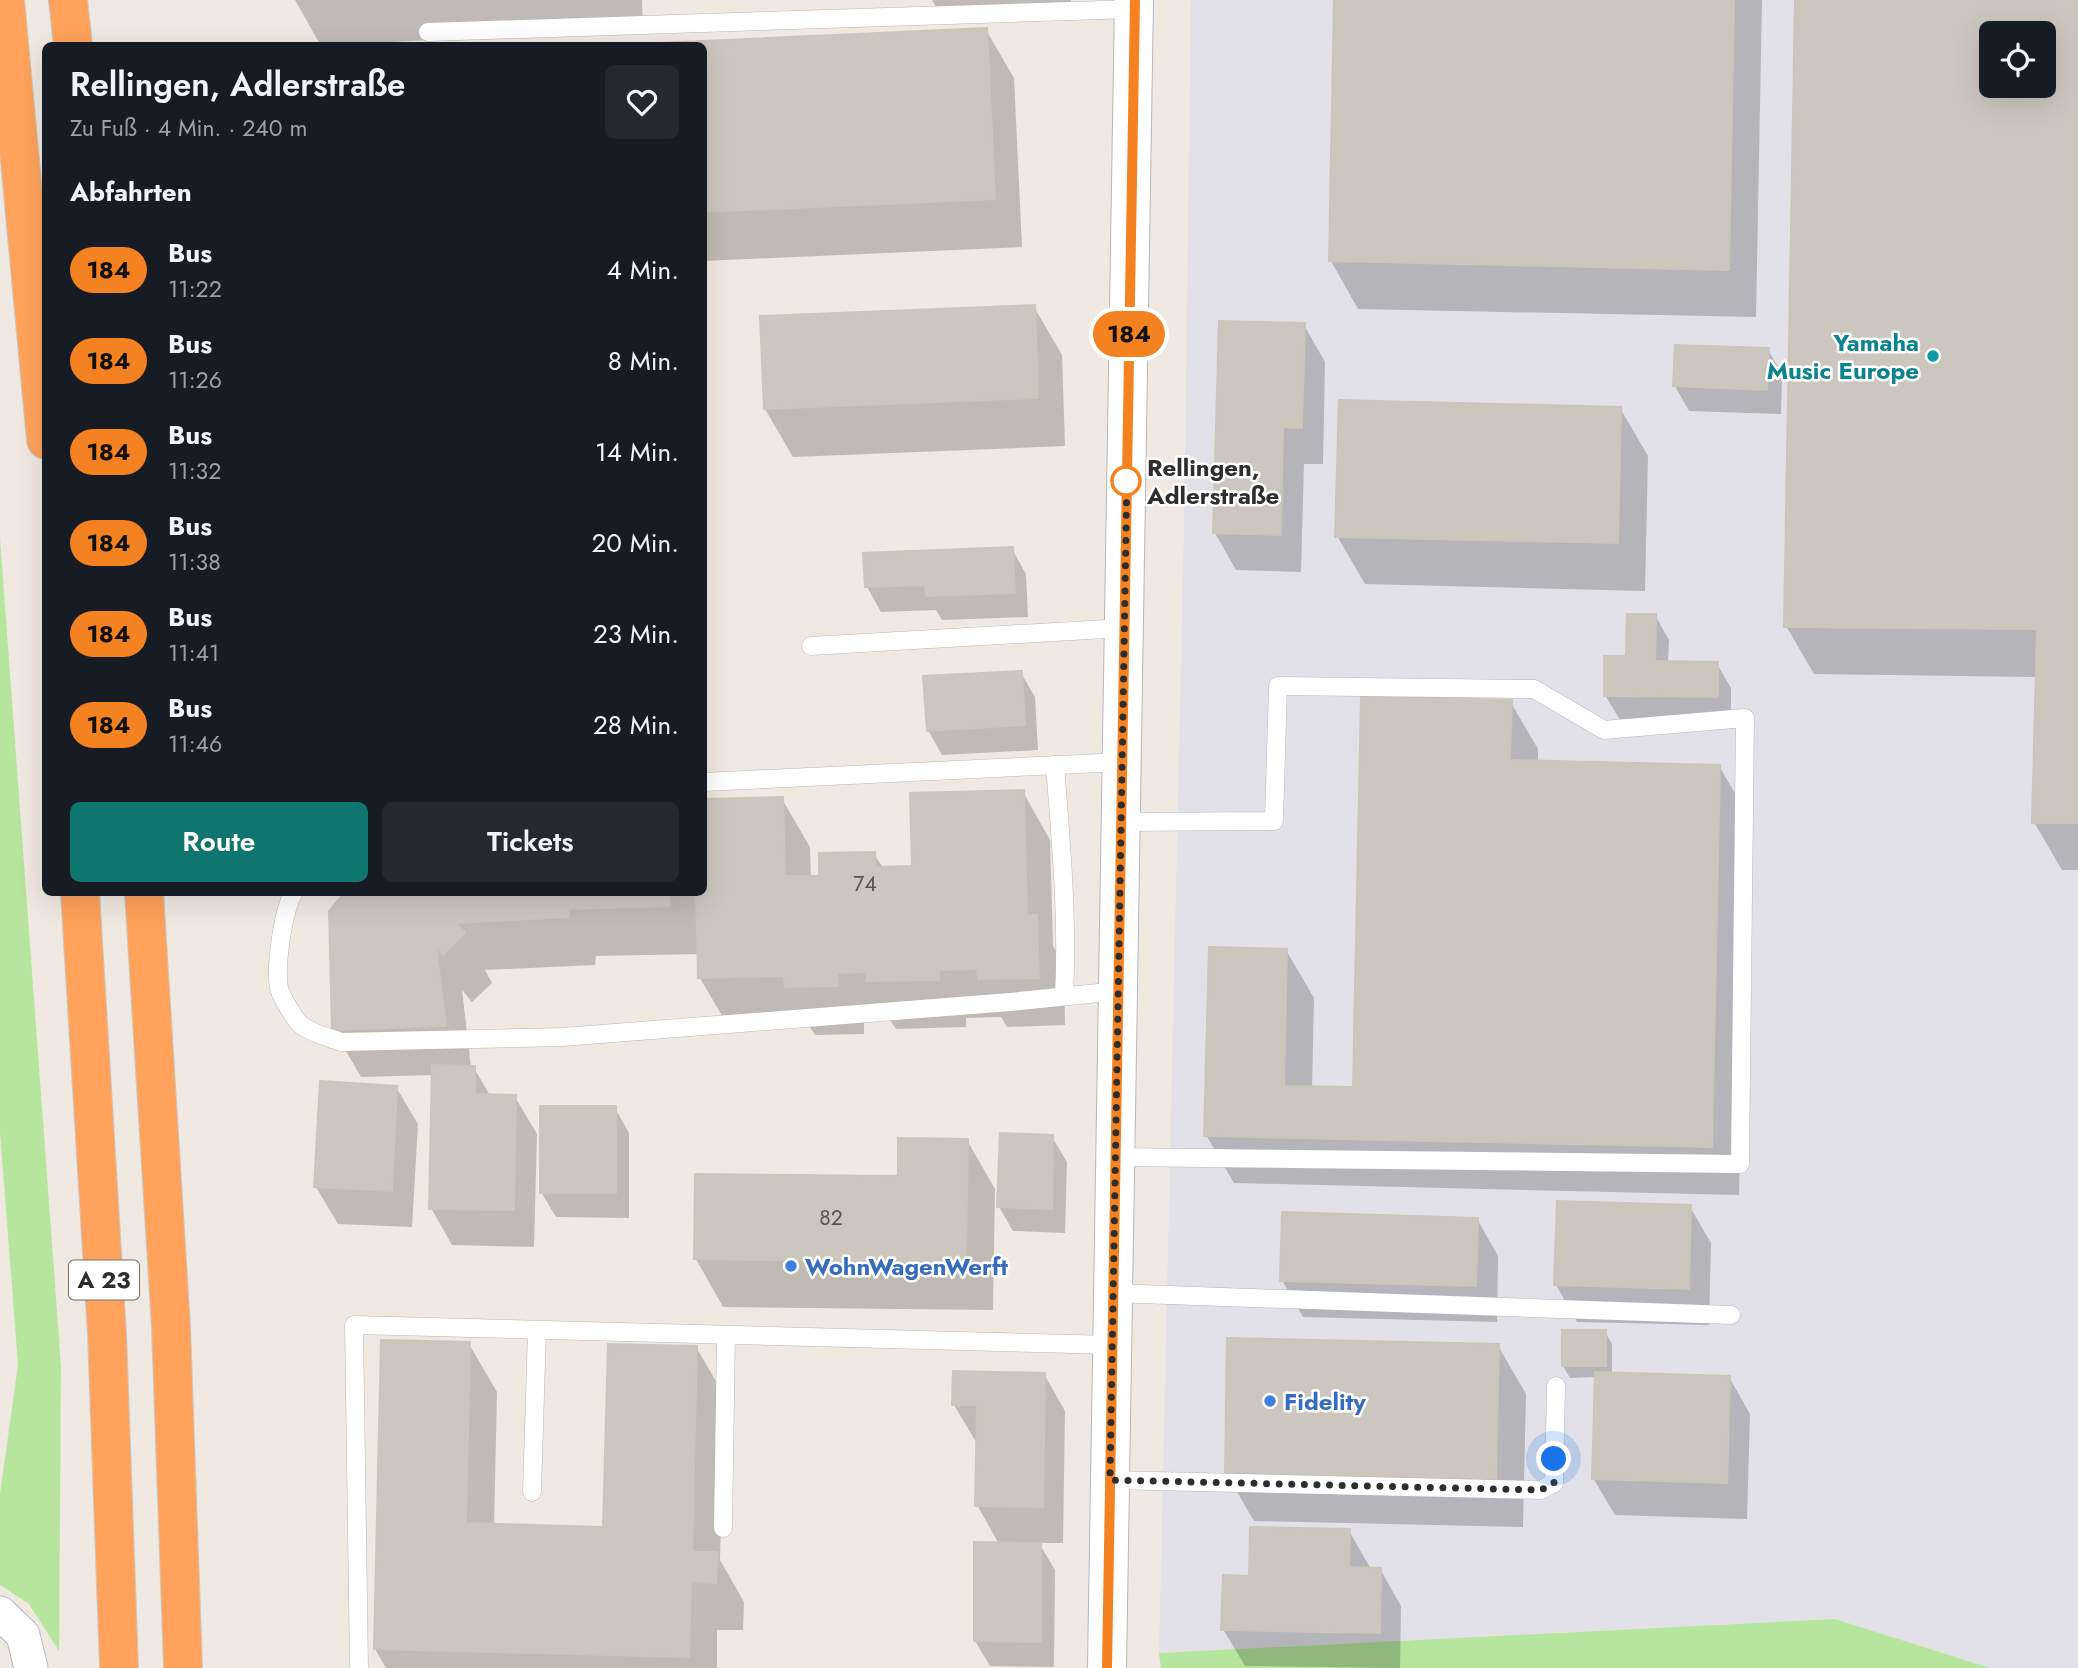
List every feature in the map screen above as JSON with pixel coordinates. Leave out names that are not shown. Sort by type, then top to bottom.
[{"type":"highway","points":[[5,0],[42,397]]},
{"type":"highway","points":[[68,0],[73,42]]},
{"type":"highway","name":"A 23","points":[[80,896],[107,1334],[119,1668]]},
{"type":"highway","name":"A 23","points":[[144,896],[171,1326],[183,1668]]},
{"type":"street","points":[[1107,1668],[1134,5]]},
{"type":"street","points":[[0,1613],[23,1635],[31,1668]]},
{"type":"lane","points":[[428,32],[1134,5]]},
{"type":"lane","points":[[811,646],[1124,628]]},
{"type":"lane","points":[[1115,1157],[1740,1164],[1745,718],[1604,730],[1534,689],[1278,686],[1274,821],[1121,821]]},
{"type":"lane","points":[[707,782],[1122,762]]},
{"type":"lane","points":[[1055,765],[1067,951],[1064,996]]},
{"type":"lane","points":[[291,896],[281,934],[278,990],[299,1024],[316,1034],[341,1042],[563,1037],[1118,991]]},
{"type":"lane","points":[[1113,1293],[1731,1315]]},
{"type":"lane","points":[[359,1668],[354,1325],[1112,1345]]},
{"type":"lane","points":[[532,1492],[537,1330]]},
{"type":"lane","points":[[723,1528],[726,1335]]},
{"type":"lane","points":[[1110,1480],[1541,1490],[1554,1483],[1556,1386]]},
{"type":"shaded area","points":[[1191,0],[2078,0],[2078,1668],[1990,1668],[1835,1619],[1159,1653],[1184,528]]},
{"type":"green space","points":[[0,538],[61,1366],[59,1651],[29,1604],[0,1585],[0,1494],[18,1365],[0,1132]]},
{"type":"green space","points":[[1835,1619],[1990,1668],[1161,1668],[1159,1653]]},
{"type":"building","points":[[1334,0],[1734,0],[1729,270],[1329,261]]},
{"type":"building","name":"Yamaha Music Europe","points":[[1795,0],[2078,0],[2078,823],[2032,823],[2037,629],[1784,627]]},
{"type":"building","points":[[987,28],[995,199],[707,212],[707,42],[680,42]]},
{"type":"building","points":[[1035,305],[1038,398],[764,409],[760,316]]},
{"type":"building","points":[[1219,321],[1305,323],[1302,428],[1283,427],[1281,535],[1213,533]]},
{"type":"building","points":[[1675,345],[1769,348],[1767,390],[1673,386]]},
{"type":"building","points":[[1339,400],[1621,407],[1618,543],[1335,537]]},
{"type":"building","points":[[1013,547],[1015,593],[926,596],[925,585],[865,587],[863,553]]},
{"type":"building","points":[[1627,614],[1656,614],[1655,661],[1718,662],[1718,697],[1604,696],[1604,656],[1626,656]]},
{"type":"building","points":[[1022,671],[1025,725],[927,731],[923,676]]},
{"type":"building","points":[[1361,696],[1512,700],[1510,760],[1720,765],[1712,1147],[1204,1136],[1209,947],[1287,949],[1284,1086],[1353,1087]]},
{"type":"building","points":[[1024,790],[1027,915],[1037,915],[1039,978],[978,979],[977,969],[939,970],[939,980],[866,981],[866,972],[837,973],[838,986],[785,987],[784,976],[698,978],[696,896],[707,896],[707,799],[783,797],[785,876],[819,876],[819,853],[875,852],[876,867],[912,866],[910,793]]},
{"type":"building","points":[[342,896],[569,896],[568,917],[456,923],[465,933],[443,955],[436,946],[446,1026],[332,1030],[329,911]]},
{"type":"building","points":[[569,896],[669,896],[670,906],[569,909]]},
{"type":"building","points":[[432,1065],[475,1066],[475,1094],[516,1095],[514,1210],[429,1209]]},
{"type":"building","points":[[320,1081],[397,1086],[392,1191],[314,1187]]},
{"type":"building","points":[[540,1106],[616,1106],[616,1193],[540,1193]]},
{"type":"building","points":[[1000,1133],[1053,1135],[1052,1209],[997,1207]]},
{"type":"building","points":[[898,1138],[968,1139],[966,1263],[694,1259],[695,1174],[898,1176]]},
{"type":"building","points":[[1557,1201],[1691,1205],[1689,1289],[1554,1285]]},
{"type":"building","points":[[1282,1212],[1478,1218],[1476,1286],[1280,1281]]},
{"type":"building","points":[[1562,1330],[1606,1330],[1606,1366],[1562,1366]]},
{"type":"building","points":[[1227,1338],[1499,1344],[1496,1480],[1225,1473]]},
{"type":"building","points":[[381,1340],[470,1342],[466,1523],[603,1527],[608,1344],[697,1346],[692,1552],[717,1552],[716,1583],[691,1582],[689,1657],[374,1649]]},
{"type":"building","points":[[953,1371],[1045,1373],[1043,1507],[975,1506],[977,1405],[952,1405]]},
{"type":"building","points":[[1595,1372],[1730,1376],[1727,1483],[1592,1479]]},
{"type":"building","points":[[1250,1527],[1350,1529],[1349,1567],[1381,1568],[1380,1633],[1221,1630],[1223,1575],[1249,1576]]},
{"type":"building","points":[[974,1542],[1041,1543],[1041,1642],[974,1641]]},
{"type":"bus line","name":"184","points":[[1107,1668],[1135,0]]},
{"type":"place","name":"Yamaha Music Europe","points":[[1933,356]]},
{"type":"place","name":"Rellingen, Adlerstraße","points":[[1126,481]]},
{"type":"place","name":"WohnWagenWerft","points":[[791,1266]]},
{"type":"place","name":"Fidelity","points":[[1270,1401]]},
{"type":"route","points":[[1126,481],[1127,473],[1110,1480],[1541,1490],[1554,1483],[1554,1459]]}]
